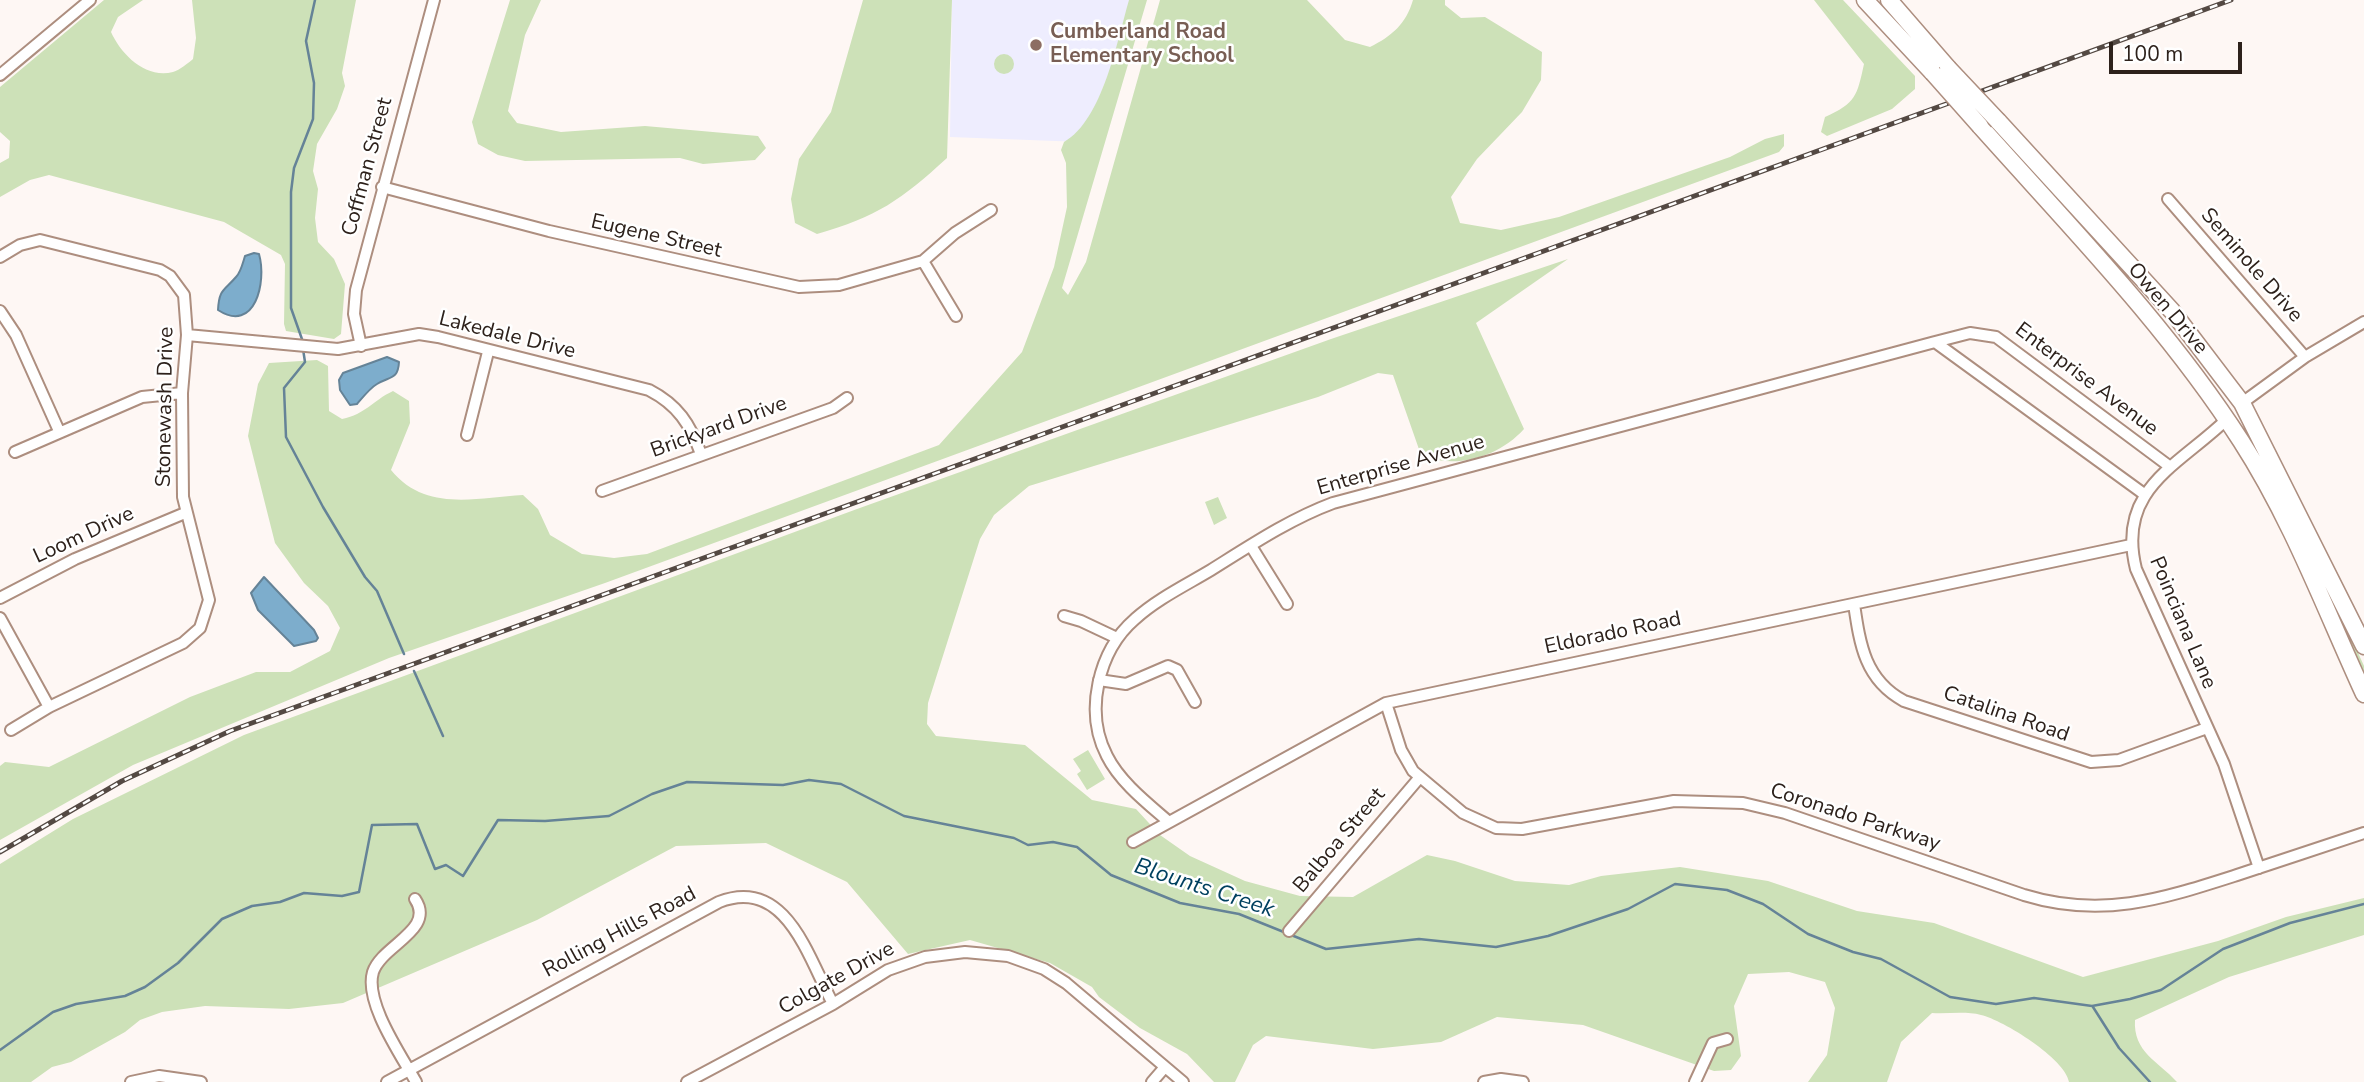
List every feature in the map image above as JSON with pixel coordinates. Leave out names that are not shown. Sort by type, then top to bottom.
[{"type":"highway","name":"Owen Drive","points":[[1865,0],[1998,121],[2172,311],[2242,403],[2364,646]]},
{"type":"highway","name":"Owen Drive","points":[[1889,0],[1980,127],[2160,329],[2226,420],[2267,485],[2364,694]]},
{"type":"highway","points":[[2160,329],[2178,337],[2230,407],[2242,403]]},
{"type":"highway","points":[[2226,420],[2235,421],[2242,428],[2280,494],[2291,499]]},
{"type":"street","points":[[0,75],[90,0]]},
{"type":"street","name":"Coffman Street","points":[[361,346],[354,314],[356,290],[434,0]]},
{"type":"street","name":"Eugene Street","points":[[382,187],[549,231],[779,284],[839,285],[923,261]]},
{"type":"street","name":"Seminole Drive","points":[[2168,200],[2305,357]]},
{"type":"street","points":[[956,316],[923,261],[955,233],[991,210]]},
{"type":"street","name":"Stonewash Drive","points":[[0,257],[20,245],[40,240],[160,270],[170,276],[184,295],[187,335],[180,461],[185,513],[207,588],[207,612],[200,628],[183,643],[49,707],[11,730]]},
{"type":"street","points":[[0,311],[16,335],[59,431]]},
{"type":"street","points":[[2242,403],[2305,357],[2364,322]]},
{"type":"street","name":"Enterprise Avenue","points":[[1169,822],[1115,769],[1107,757],[1097,724],[1099,680],[1117,638],[1145,610],[1292,520],[1333,503],[1970,333],[1996,337],[2169,466]]},
{"type":"street","name":"Lakedale Drive","points":[[187,335],[330,349],[361,346],[419,334],[649,390],[668,400],[680,412],[691,426],[701,454]]},
{"type":"street","points":[[1934,342],[2144,494]]},
{"type":"street","points":[[467,435],[488,352]]},
{"type":"street","points":[[15,452],[142,397],[182,393]]},
{"type":"street","name":"Brickyard Drive","points":[[602,491],[833,408],[847,398]]},
{"type":"street","name":"Poinciana Lane","points":[[2226,420],[2202,443],[2169,466],[2144,494],[2133,520],[2131,545],[2136,569],[2238,800],[2259,868]]},
{"type":"street","name":"Loom Drive","points":[[0,598],[75,559],[185,513]]},
{"type":"street","name":"Eldorado Road","points":[[1133,842],[1387,703],[2131,545]]},
{"type":"street","points":[[1251,546],[1287,604]]},
{"type":"street","name":"Catalina Road","points":[[1854,604],[1858,636],[1868,669],[1882,687],[1904,701],[2091,762],[2119,760],[2207,728]]},
{"type":"street","points":[[1064,616],[1117,638]]},
{"type":"street","points":[[0,618],[49,707]]},
{"type":"street","points":[[1099,680],[1126,684],[1168,666],[1177,670],[1195,702]]},
{"type":"street","name":"Coronado Parkway","points":[[1387,703],[1401,750],[1420,777],[1471,818],[1510,830],[1674,802],[1717,800],[1765,807],[2033,898],[2063,904],[2112,906],[2160,900],[2364,833]]},
{"type":"street","name":"Balboa Street","points":[[1290,930],[1420,777]]},
{"type":"street","name":"Rolling Hills Road","points":[[387,1082],[719,902],[738,896],[762,898],[779,909],[795,931],[833,1004]]},
{"type":"street","points":[[415,899],[421,911],[418,925],[380,957],[371,984],[374,1004],[416,1082]]},
{"type":"street","name":"Colgate Drive","points":[[687,1082],[833,1004],[888,970],[925,957],[965,951],[1027,961],[1061,979],[1183,1082]]},
{"type":"street","points":[[1695,1082],[1713,1043],[1727,1039]]},
{"type":"street","points":[[1152,1082],[1165,1067]]},
{"type":"street","points":[[131,1082],[159,1076],[201,1082]]},
{"type":"street","points":[[1484,1082],[1501,1079],[1523,1082]]},
{"type":"shaded area","name":"Cumberland Road Elementary School","points":[[952,0],[1137,0],[1082,142],[950,137]]},
{"type":"green space","points":[[104,0],[143,0],[118,17],[111,32],[121,49],[135,63],[153,72],[163,73],[176,71],[193,59],[196,38],[192,0],[356,0],[342,73],[345,86],[337,109],[317,144],[313,171],[318,189],[315,218],[318,242],[334,259],[345,284],[341,334],[334,339],[286,331],[285,264],[281,255],[224,222],[49,175],[30,180],[0,197],[0,163],[9,158],[10,141],[0,132],[0,87]]},
{"type":"green space","points":[[510,0],[541,0],[525,35],[508,111],[517,123],[561,132],[645,126],[758,136],[766,148],[755,160],[703,164],[680,158],[525,161],[498,155],[478,144],[472,122]]},
{"type":"green space","points":[[863,0],[952,0],[947,158],[916,185],[872,214],[817,234],[795,223],[791,199],[799,159],[831,112]]},
{"type":"green space","points":[[1129,0],[1147,0],[1062,288],[1068,295],[1086,262],[1160,0],[1307,0],[1345,40],[1370,47],[1397,28],[1413,0],[1445,0],[1445,5],[1461,18],[1485,17],[1542,52],[1541,80],[1522,112],[1477,159],[1451,197],[1460,223],[1501,230],[1559,217],[1730,157],[1765,139],[1784,134],[1784,146],[1779,152],[605,583],[389,658],[133,765],[0,840],[0,766],[5,762],[49,767],[190,697],[256,672],[290,672],[330,651],[340,628],[328,606],[304,583],[275,543],[248,436],[258,384],[269,363],[317,360],[328,366],[329,411],[342,419],[363,411],[393,391],[409,401],[410,423],[391,470],[404,483],[419,492],[452,499],[523,495],[538,509],[550,535],[582,554],[614,558],[647,554],[939,445],[1022,352],[1054,267],[1067,207],[1066,163],[1061,150],[1064,142],[1089,116],[1099,98]]},
{"type":"green space","points":[[1814,0],[1843,0],[1915,76],[1915,89],[1892,109],[1827,136],[1821,132],[1825,117],[1849,103],[1854,97],[1864,64]]},
{"type":"green space","points":[[1004,54],[1011,57],[1014,64],[1011,71],[1004,74],[997,71],[994,64],[997,57]]},
{"type":"green space","points":[[1568,259],[1476,323],[1524,429],[1514,439],[1489,453],[1462,461],[1421,455],[1393,375],[1378,373],[1318,397],[1029,486],[994,515],[980,539],[928,703],[927,724],[936,736],[1025,745],[1092,800],[1136,809],[1160,835],[1190,856],[1245,881],[1300,896],[1353,897],[1427,855],[1455,861],[1515,881],[1569,885],[1601,876],[1680,867],[1768,881],[1857,911],[1934,923],[2083,977],[2218,941],[2286,917],[2364,898],[2364,935],[2229,977],[2135,1020],[2135,1031],[2142,1048],[2177,1082],[2069,1082],[2065,1073],[2046,1052],[2004,1024],[1975,1014],[1932,1013],[1901,1042],[1887,1082],[1808,1082],[1827,1055],[1835,1008],[1825,982],[1789,972],[1748,974],[1734,1006],[1741,1056],[1731,1070],[1714,1071],[1583,1025],[1497,1017],[1441,1042],[1373,1049],[1266,1036],[1253,1045],[1235,1082],[1214,1082],[1187,1054],[1140,1028],[1099,997],[1092,987],[1050,963],[970,940],[908,954],[847,882],[766,843],[676,846],[537,920],[343,1003],[289,1009],[205,1006],[162,1012],[140,1020],[125,1032],[71,1062],[52,1067],[31,1082],[0,1082],[0,864],[73,819],[244,735],[857,509],[1331,339]]},
{"type":"green space","points":[[1218,497],[1227,518],[1214,525],[1205,502]]},
{"type":"green space","points":[[2313,553],[2364,666],[2364,680],[2308,556]]},
{"type":"green space","points":[[1088,750],[1105,779],[1087,790],[1077,774],[1081,771],[1073,759]]},
{"type":"water","points":[[259,254],[261,265],[255,302],[241,315],[231,316],[218,310],[223,291],[238,275],[245,256]]},
{"type":"water","points":[[387,357],[399,362],[395,375],[374,386],[357,404],[350,405],[340,390],[339,380],[343,373]]},
{"type":"water","points":[[264,577],[314,630],[318,638],[316,641],[294,646],[258,610],[251,593]]},
{"type":"waterway","points":[[303,342],[291,308],[291,192],[294,168],[313,119],[314,83],[306,41],[315,0]]},
{"type":"waterway","points":[[303,349],[305,362],[284,388],[286,437],[323,507],[365,577],[377,591],[404,654]]},
{"type":"waterway","points":[[414,671],[443,736]]},
{"type":"waterway","name":"Blounts Creek","points":[[0,1050],[53,1012],[76,1004],[125,996],[145,987],[178,963],[222,919],[252,906],[280,902],[304,893],[342,896],[359,892],[372,825],[417,824],[435,869],[446,865],[463,876],[498,820],[545,821],[609,816],[652,794],[687,782],[783,785],[809,780],[841,784],[904,816],[1014,838],[1028,845],[1053,842],[1077,847],[1111,875],[1180,903],[1239,914],[1326,949],[1419,939],[1496,947],[1548,936],[1628,909],[1675,884],[1727,890],[1763,904],[1808,934],[1853,952],[1881,959],[1950,997],[1996,1004],[2034,998],[2092,1006],[2130,999],[2161,990],[2223,949],[2290,923],[2364,904]]},
{"type":"waterway","points":[[2093,1007],[2119,1048],[2150,1082]]},
{"type":"railway","points":[[0,852],[122,781],[230,731],[2231,0]]},
{"type":"place","name":"Cumberland Road Elementary School","points":[[1036,45]]}]
